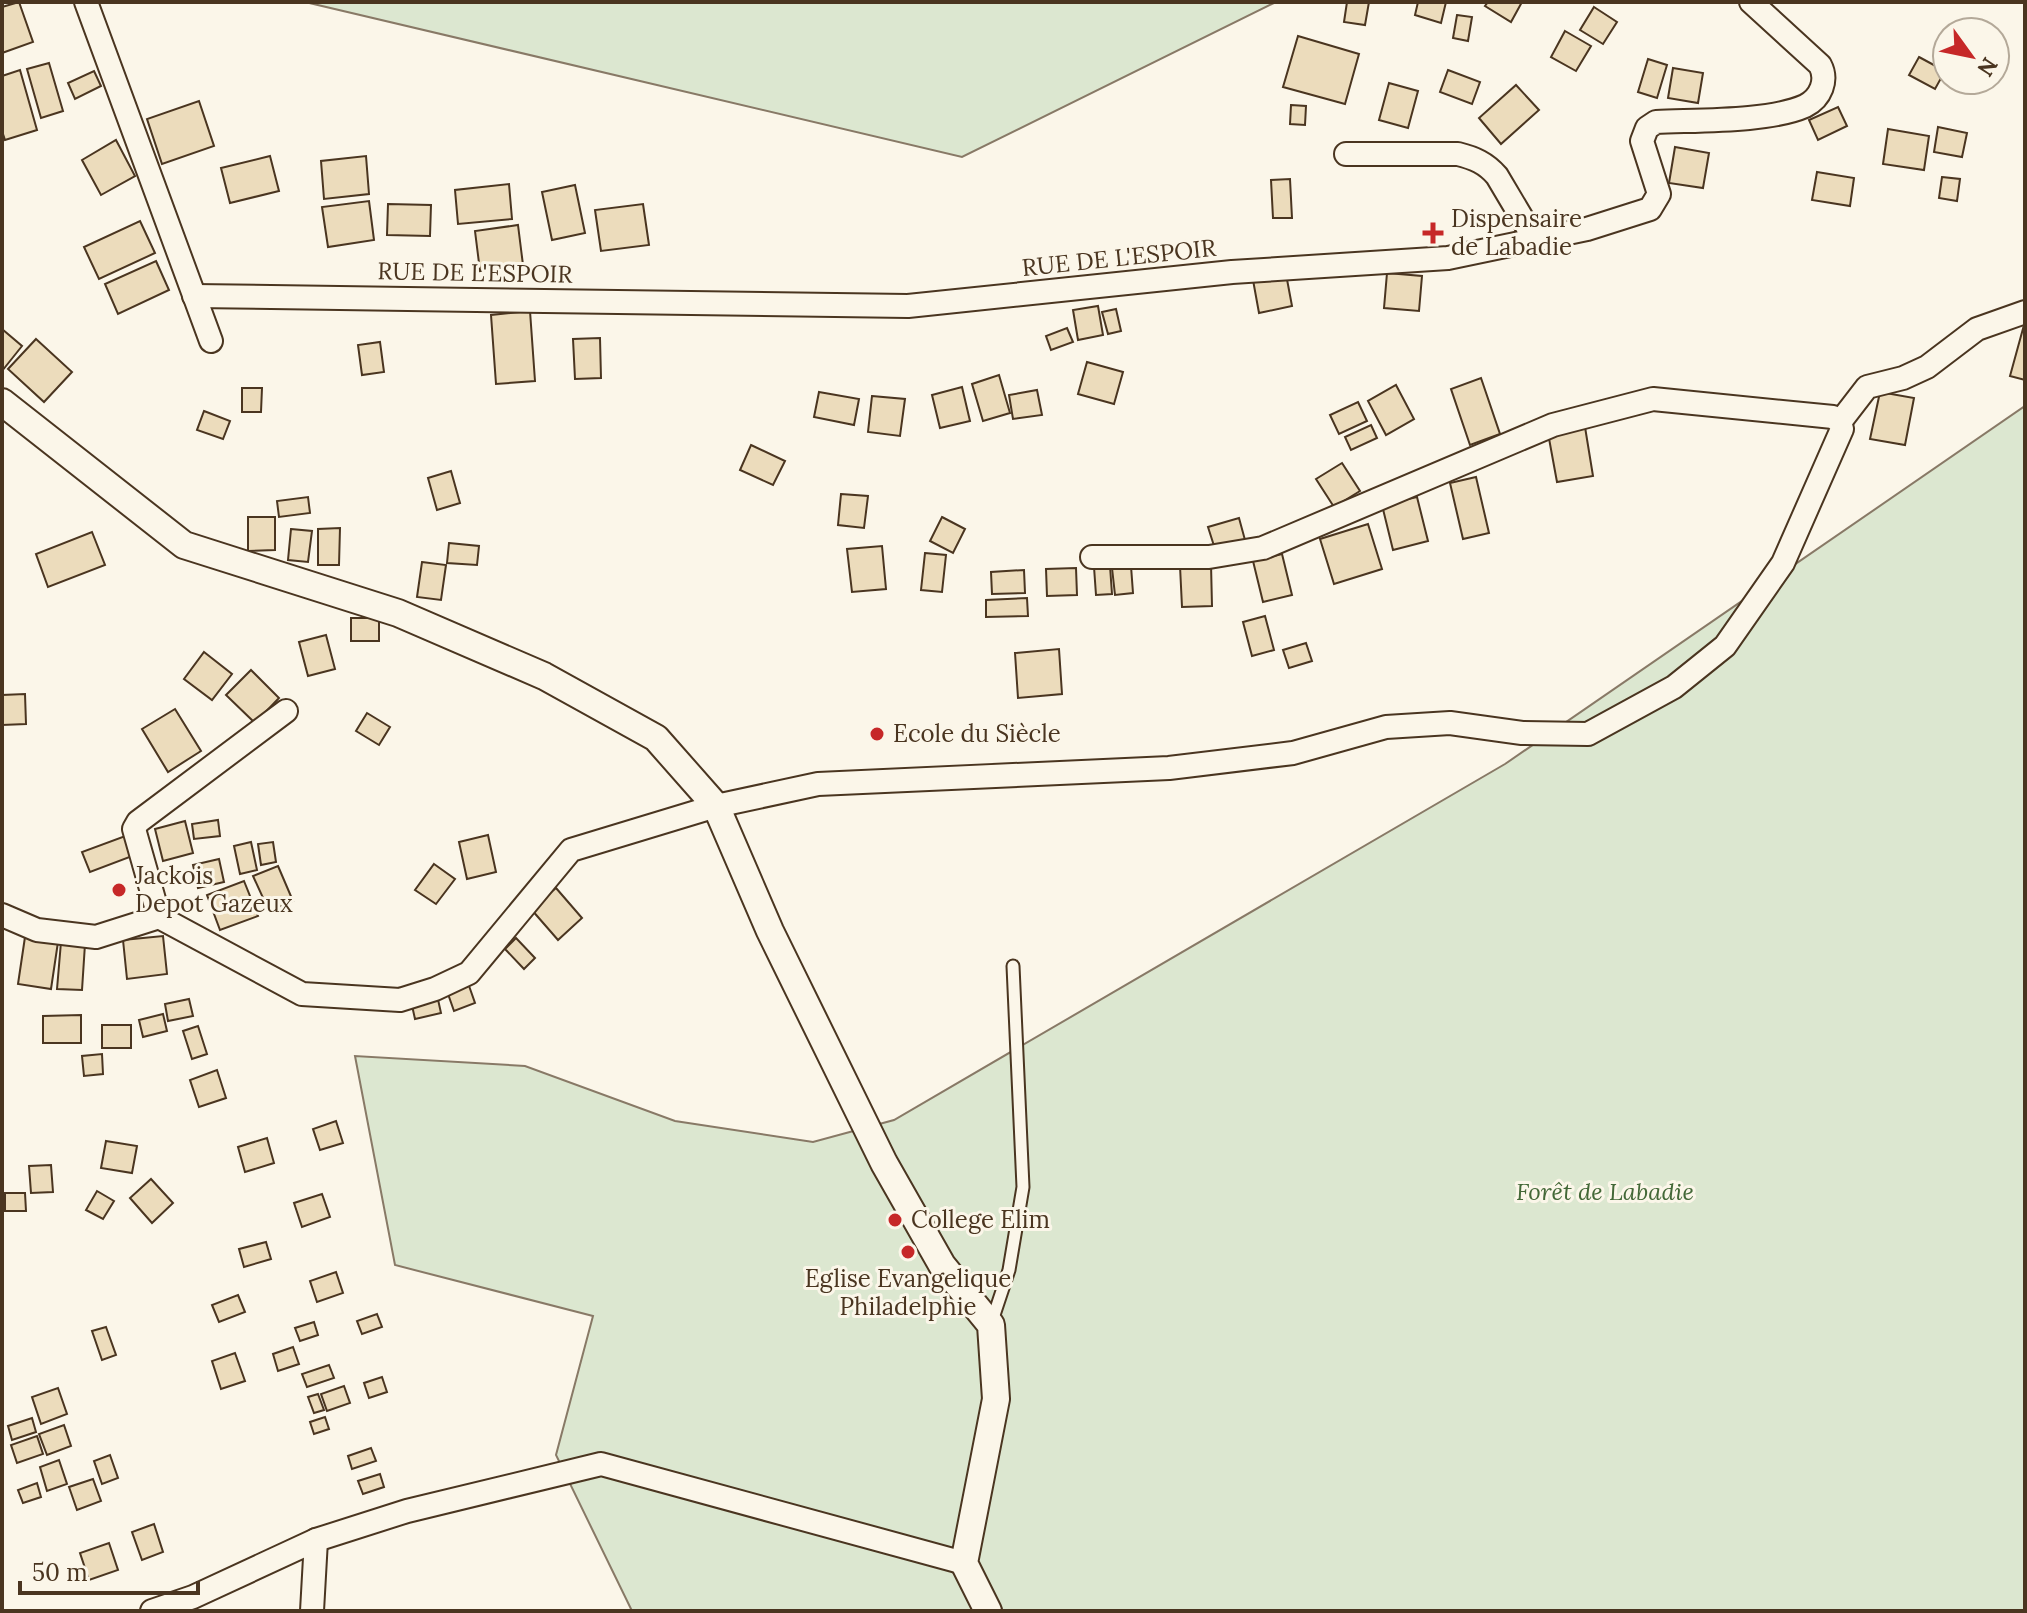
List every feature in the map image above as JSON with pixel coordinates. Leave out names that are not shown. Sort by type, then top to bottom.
[{"type":"street","points":[[86,2],[211,341]]},
{"type":"street","name":"RUE DE L'ESPOIR","points":[[194,296],[908,306],[1232,272],[1448,258],[1587,229],[1650,209],[1655,204],[1659,189],[1642,141],[1651,124],[1764,116],[1806,105],[1824,85],[1825,74],[1820,65],[1751,2]]},
{"type":"street","points":[[1346,154],[1458,154],[1471,157],[1490,167],[1497,176],[1535,240]]},
{"type":"street","points":[[286,711],[138,822],[134,829],[159,917],[302,994],[400,1000],[435,989],[469,973],[571,850],[716,806],[818,784],[1169,768],[1293,753],[1386,727],[1450,723],[1522,733],[1588,734],[1674,687],[1725,646],[1783,563],[1841,436],[1840,422],[1867,387],[1903,378],[1927,367],[1977,329],[2025,312]]},
{"type":"street","points":[[1092,557],[1209,557],[1263,548],[1553,425],[1653,399],[1833,417],[1840,422]]},
{"type":"street","points":[[2,402],[184,545],[398,613],[544,676],[656,738],[716,806],[770,931],[884,1163],[942,1265],[991,1325],[996,1399],[964,1563],[988,1611]]},
{"type":"street","points":[[2,915],[37,930],[96,937],[159,917]]},
{"type":"street","points":[[152,1611],[193,1597],[316,1540],[407,1511],[601,1464],[964,1563]]},
{"type":"street","points":[[312,1611],[316,1540]]},
{"type":"lane","points":[[991,1325],[1009,1270],[1023,1187],[1013,966]]},
{"type":"green space","points":[[305,2],[1276,2],[962,157]]},
{"type":"green space","name":"Forêt de Labadie","points":[[2025,406],[2025,1611],[632,1611],[556,1455],[593,1316],[395,1265],[355,1056],[525,1066],[675,1121],[813,1142],[894,1120],[1505,764]]},
{"type":"building","points":[[19,2],[33,42],[2,53],[2,7]]},
{"type":"building","points":[[1347,2],[1369,2],[1365,25],[1344,22]]},
{"type":"building","points":[[1418,2],[1446,2],[1441,23],[1415,15]]},
{"type":"building","points":[[1488,2],[1522,2],[1511,22],[1485,6]]},
{"type":"building","points":[[1594,7],[1617,22],[1603,44],[1580,30]]},
{"type":"building","points":[[1457,15],[1472,17],[1468,41],[1453,38]]},
{"type":"building","points":[[1565,31],[1591,46],[1576,71],[1551,57]]},
{"type":"building","points":[[1298,36],[1359,54],[1345,104],[1283,87]]},
{"type":"building","points":[[1919,57],[1931,63],[1931,87],[1909,75]]},
{"type":"building","points":[[1648,59],[1667,65],[1657,98],[1638,92]]},
{"type":"building","points":[[49,63],[63,111],[41,118],[27,69]]},
{"type":"building","points":[[1673,68],[1703,73],[1698,103],[1668,98]]},
{"type":"building","points":[[20,70],[37,130],[5,140],[2,131],[2,76]]},
{"type":"building","points":[[1448,70],[1480,82],[1472,104],[1440,92]]},
{"type":"building","points":[[94,71],[101,86],[75,99],[68,83]]},
{"type":"building","points":[[1389,83],[1418,91],[1408,128],[1379,120]]},
{"type":"building","points":[[1516,85],[1539,110],[1501,144],[1479,118]]},
{"type":"building","points":[[199,101],[214,146],[162,164],[147,119]]},
{"type":"building","points":[[1291,105],[1306,106],[1305,125],[1290,124]]},
{"type":"building","points":[[1838,107],[1847,126],[1818,140],[1809,120]]},
{"type":"building","points":[[1938,127],[1967,133],[1962,157],[1934,152]]},
{"type":"building","points":[[1888,129],[1929,136],[1924,170],[1883,164]]},
{"type":"building","points":[[116,140],[135,176],[101,195],[82,160]]},
{"type":"building","points":[[1675,147],[1709,153],[1703,188],[1669,183]]},
{"type":"building","points":[[270,156],[279,191],[230,203],[221,168]]},
{"type":"building","points":[[366,156],[369,194],[324,199],[321,161]]},
{"type":"building","points":[[1817,172],[1854,178],[1850,206],[1812,200]]},
{"type":"building","points":[[1942,177],[1960,179],[1957,201],[1939,198]]},
{"type":"building","points":[[1290,179],[1292,218],[1273,218],[1271,180]]},
{"type":"building","points":[[509,184],[512,219],[458,224],[455,190]]},
{"type":"building","points":[[575,185],[585,233],[552,240],[542,192]]},
{"type":"building","points":[[369,201],[374,240],[328,247],[322,207]]},
{"type":"building","points":[[388,204],[431,205],[430,236],[387,235]]},
{"type":"building","points":[[643,204],[649,245],[601,251],[595,210]]},
{"type":"building","points":[[140,221],[155,253],[99,279],[84,247]]},
{"type":"building","points":[[518,225],[523,265],[480,271],[475,231]]},
{"type":"building","points":[[156,261],[169,290],[118,314],[105,284]]},
{"type":"building","points":[[1387,273],[1422,276],[1419,311],[1384,308]]},
{"type":"building","points":[[1286,274],[1292,306],[1259,313],[1253,280]]},
{"type":"building","points":[[1098,306],[1103,335],[1078,340],[1073,310]]},
{"type":"building","points":[[1116,309],[1121,331],[1108,334],[1102,312]]},
{"type":"building","points":[[530,311],[535,381],[496,384],[491,315]]},
{"type":"building","points":[[2025,325],[2025,380],[2010,376]]},
{"type":"building","points":[[1067,328],[1073,342],[1051,350],[1046,336]]},
{"type":"building","points":[[2,329],[22,346],[2,371]]},
{"type":"building","points":[[600,338],[601,378],[575,379],[573,339]]},
{"type":"building","points":[[36,339],[72,372],[44,402],[8,369]]},
{"type":"building","points":[[380,342],[384,372],[362,375],[358,345]]},
{"type":"building","points":[[1087,362],[1123,372],[1114,404],[1078,394]]},
{"type":"building","points":[[999,375],[1010,413],[983,421],[972,384]]},
{"type":"building","points":[[1481,378],[1500,434],[1470,445],[1451,389]]},
{"type":"building","points":[[1396,385],[1414,419],[1386,435],[1368,401]]},
{"type":"building","points":[[962,387],[970,421],[940,428],[932,395]]},
{"type":"building","points":[[242,388],[262,388],[261,412],[242,412]]},
{"type":"building","points":[[1037,390],[1042,415],[1013,419],[1009,395]]},
{"type":"building","points":[[819,392],[859,399],[854,425],[814,417]]},
{"type":"building","points":[[1880,392],[1914,398],[1905,445],[1870,439]]},
{"type":"building","points":[[872,396],[905,399],[900,436],[868,432]]},
{"type":"building","points":[[1358,402],[1367,421],[1339,434],[1330,415]]},
{"type":"building","points":[[204,411],[230,421],[223,439],[197,430]]},
{"type":"building","points":[[1371,425],[1377,438],[1351,450],[1345,437]]},
{"type":"building","points":[[1585,427],[1593,476],[1557,482],[1548,433]]},
{"type":"building","points":[[751,445],[785,461],[773,485],[740,470]]},
{"type":"building","points":[[1342,463],[1360,491],[1334,507],[1316,479]]},
{"type":"building","points":[[451,471],[460,503],[437,510],[428,478]]},
{"type":"building","points":[[1476,477],[1489,533],[1463,539],[1450,483]]},
{"type":"building","points":[[841,494],[868,496],[864,528],[838,525]]},
{"type":"building","points":[[308,497],[310,513],[279,517],[277,501]]},
{"type":"building","points":[[1417,497],[1428,541],[1393,550],[1382,505]]},
{"type":"building","points":[[248,517],[275,517],[275,550],[248,551]]},
{"type":"building","points":[[942,517],[965,529],[953,553],[930,541]]},
{"type":"building","points":[[1239,518],[1245,540],[1215,549],[1208,527]]},
{"type":"building","points":[[1368,524],[1382,569],[1334,584],[1320,539]]},
{"type":"building","points":[[340,528],[339,565],[318,565],[318,529]]},
{"type":"building","points":[[291,529],[312,531],[308,562],[288,560]]},
{"type":"building","points":[[92,532],[105,565],[48,587],[36,554]]},
{"type":"building","points":[[449,543],[479,546],[477,565],[447,563]]},
{"type":"building","points":[[882,546],[886,589],[852,592],[847,549]]},
{"type":"building","points":[[925,553],[946,555],[942,592],[921,590]]},
{"type":"building","points":[[1282,554],[1292,595],[1263,602],[1253,561]]},
{"type":"building","points":[[422,562],[446,565],[441,600],[417,597]]},
{"type":"building","points":[[1211,564],[1212,606],[1182,607],[1180,566]]},
{"type":"building","points":[[1110,566],[1112,594],[1096,595],[1094,567]]},
{"type":"building","points":[[1131,566],[1133,593],[1115,595],[1112,568]]},
{"type":"building","points":[[1076,568],[1077,595],[1047,596],[1046,569]]},
{"type":"building","points":[[1024,570],[1025,593],[992,594],[991,572]]},
{"type":"building","points":[[1027,598],[1028,616],[986,617],[986,600]]},
{"type":"building","points":[[1265,616],[1274,650],[1252,656],[1243,622]]},
{"type":"building","points":[[351,618],[379,618],[379,641],[351,641]]},
{"type":"building","points":[[326,635],[335,669],[308,676],[299,642]]},
{"type":"building","points":[[1306,643],[1312,661],[1289,668],[1283,650]]},
{"type":"building","points":[[1059,649],[1062,694],[1018,698],[1015,653]]},
{"type":"building","points":[[204,652],[232,674],[212,700],[184,679]]},
{"type":"building","points":[[251,670],[279,698],[255,723],[226,695]]},
{"type":"building","points":[[25,694],[26,724],[2,725],[2,695]]},
{"type":"building","points":[[175,709],[201,751],[168,772],[142,729]]},
{"type":"building","points":[[367,713],[390,727],[379,745],[356,731]]},
{"type":"building","points":[[218,820],[220,836],[194,839],[192,824]]},
{"type":"building","points":[[185,821],[193,853],[163,861],[155,829]]},
{"type":"building","points":[[128,835],[135,855],[90,872],[82,852]]},
{"type":"building","points":[[488,835],[496,872],[467,879],[459,842]]},
{"type":"building","points":[[251,842],[257,870],[240,874],[234,846]]},
{"type":"building","points":[[273,842],[276,862],[261,865],[258,844]]},
{"type":"building","points":[[219,859],[224,882],[198,888],[193,865]]},
{"type":"building","points":[[434,864],[455,879],[436,904],[415,890]]},
{"type":"building","points":[[278,866],[293,901],[269,911],[253,876]]},
{"type":"building","points":[[244,881],[258,916],[220,930],[207,895]]},
{"type":"building","points":[[556,888],[582,918],[558,940],[531,909]]},
{"type":"building","points":[[163,936],[167,974],[127,979],[123,940]]},
{"type":"building","points":[[25,937],[58,942],[51,989],[18,984]]},
{"type":"building","points":[[516,938],[535,958],[524,969],[505,949]]},
{"type":"building","points":[[61,942],[85,944],[82,990],[57,989]]},
{"type":"building","points":[[468,983],[475,1003],[454,1011],[447,991]]},
{"type":"building","points":[[437,995],[441,1013],[415,1019],[411,1001]]},
{"type":"building","points":[[189,999],[193,1016],[168,1021],[165,1004]]},
{"type":"building","points":[[163,1014],[167,1031],[143,1037],[139,1020]]},
{"type":"building","points":[[81,1015],[81,1043],[43,1043],[43,1016]]},
{"type":"building","points":[[102,1025],[131,1025],[131,1048],[102,1048]]},
{"type":"building","points":[[198,1026],[207,1054],[192,1059],[183,1031]]},
{"type":"building","points":[[102,1054],[103,1074],[84,1076],[82,1056]]},
{"type":"building","points":[[217,1070],[226,1098],[199,1107],[190,1080]]},
{"type":"building","points":[[336,1121],[343,1143],[320,1150],[313,1129]]},
{"type":"building","points":[[267,1138],[274,1163],[245,1172],[238,1147]]},
{"type":"building","points":[[106,1141],[137,1146],[132,1173],[101,1168]]},
{"type":"building","points":[[51,1165],[53,1192],[31,1193],[29,1166]]},
{"type":"building","points":[[151,1179],[173,1203],[152,1223],[130,1198]]},
{"type":"building","points":[[97,1191],[114,1201],[103,1219],[86,1210]]},
{"type":"building","points":[[5,1193],[25,1193],[26,1211],[5,1211]]},
{"type":"building","points":[[322,1194],[330,1217],[302,1227],[294,1203]]},
{"type":"building","points":[[266,1242],[271,1259],[244,1267],[239,1249]]},
{"type":"building","points":[[336,1272],[343,1293],[317,1302],[310,1281]]},
{"type":"building","points":[[238,1295],[245,1312],[219,1322],[212,1305]]},
{"type":"building","points":[[377,1314],[382,1327],[362,1334],[357,1321]]},
{"type":"building","points":[[314,1322],[318,1335],[300,1341],[295,1328]]},
{"type":"building","points":[[106,1327],[116,1355],[102,1360],[92,1331]]},
{"type":"building","points":[[293,1347],[299,1364],[278,1371],[273,1354]]},
{"type":"building","points":[[235,1353],[245,1381],[221,1389],[212,1361]]},
{"type":"building","points":[[329,1365],[334,1378],[307,1387],[302,1374]]},
{"type":"building","points":[[382,1377],[387,1392],[369,1398],[364,1383]]},
{"type":"building","points":[[344,1386],[350,1403],[327,1411],[321,1394]]},
{"type":"building","points":[[58,1388],[67,1414],[41,1424],[32,1397]]},
{"type":"building","points":[[318,1394],[324,1410],[314,1413],[308,1397]]},
{"type":"building","points":[[325,1417],[329,1429],[314,1434],[310,1422]]},
{"type":"building","points":[[32,1418],[36,1432],[12,1440],[8,1426]]},
{"type":"building","points":[[64,1425],[71,1446],[47,1455],[39,1434]]},
{"type":"building","points":[[37,1436],[43,1454],[17,1463],[11,1445]]},
{"type":"building","points":[[371,1448],[376,1461],[352,1469],[348,1456]]},
{"type":"building","points":[[110,1455],[118,1478],[102,1484],[94,1461]]},
{"type":"building","points":[[59,1460],[67,1484],[47,1491],[40,1467]]},
{"type":"building","points":[[380,1474],[384,1487],[363,1494],[358,1481]]},
{"type":"building","points":[[93,1479],[101,1501],[77,1510],[69,1487]]},
{"type":"building","points":[[37,1483],[41,1497],[23,1503],[18,1490]]},
{"type":"building","points":[[154,1524],[163,1552],[142,1560],[132,1532]]},
{"type":"building","points":[[109,1543],[118,1570],[89,1580],[80,1553]]},
{"type":"place","name":"Dispensaire de Labadie","points":[[1433,233]]},
{"type":"place","name":"Ecole du Siècle","points":[[877,734]]},
{"type":"place","name":"Jackois Depot Gazeux","points":[[119,890]]},
{"type":"place","name":"College Elim","points":[[895,1220]]},
{"type":"place","name":"Eglise Evangelique Philadelphie","points":[[908,1252]]}]
